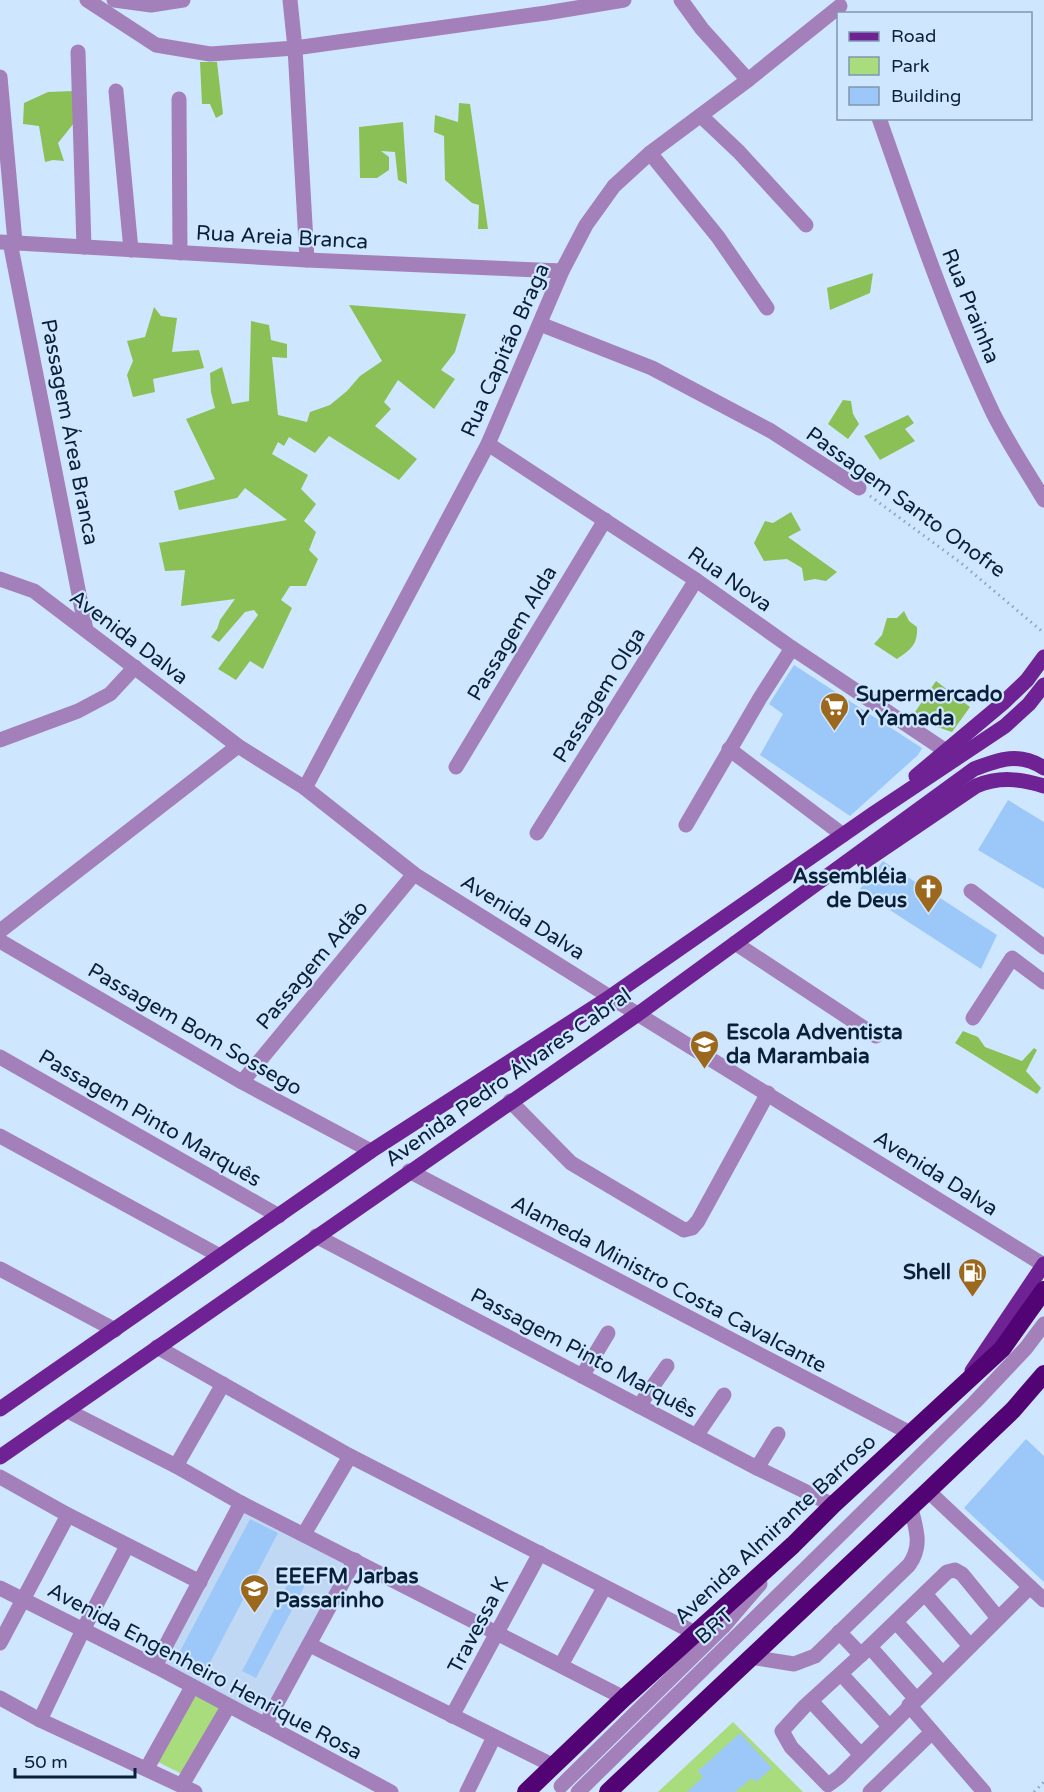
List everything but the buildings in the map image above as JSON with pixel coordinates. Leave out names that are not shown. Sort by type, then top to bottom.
[{"type":"highway","name":"Avenida Almirante Barroso","points":[[526,1792],[624,1698],[793,1545],[833,1505],[1002,1349],[1044,1290]]},
{"type":"highway","points":[[608,1792],[911,1508],[1013,1410],[1044,1374]]},
{"type":"main road","points":[[873,814],[1003,703],[1027,680],[1044,657]]},
{"type":"main road","points":[[873,814],[1005,726],[1029,705],[1044,685]]},
{"type":"main road","name":"Avenida Pedro Álvares Cabral","points":[[0,1457],[638,1014],[974,769],[1010,758],[1032,761],[1044,768]]},
{"type":"main road","points":[[816,886],[847,874],[976,786],[990,780],[1002,779],[1023,779],[1044,786]]},
{"type":"main road","name":"Avenida Pedro Álvares Cabral","points":[[0,1409],[371,1151],[610,997],[873,814]]},
{"type":"main road","points":[[963,1384],[1044,1264]]},
{"type":"street","points":[[87,0],[156,45],[210,54],[295,48],[624,0]]},
{"type":"street","points":[[114,0],[151,5],[183,0]]},
{"type":"street","points":[[290,0],[295,48],[307,261]]},
{"type":"street","points":[[681,0],[702,28],[748,80]]},
{"type":"street","name":"Rua Capitão Braga","points":[[304,788],[488,444],[562,271],[586,225],[614,186],[650,153],[748,80],[841,6]]},
{"type":"street","points":[[78,52],[84,247]]},
{"type":"street","name":"Passagem Área Branca","points":[[0,77],[8,242],[86,630]]},
{"type":"street","points":[[116,91],[131,250]]},
{"type":"street","points":[[179,99],[180,253]]},
{"type":"street","points":[[701,116],[740,152],[806,225]]},
{"type":"street","name":"Rua Prainha","points":[[880,120],[934,274],[965,349],[994,415],[1044,500]]},
{"type":"street","points":[[650,153],[718,237],[767,308]]},
{"type":"street","name":"Rua Areia Branca","points":[[8,242],[307,261],[562,271]]},
{"type":"street","name":"Passagem Santo Onofre","points":[[540,324],[652,368],[771,431],[859,488]]},
{"type":"street","name":"Rua Nova","points":[[488,444],[696,580],[792,648],[946,751]]},
{"type":"street","name":"Passagem Alda","points":[[456,767],[605,520]]},
{"type":"street","name":"Avenida Dalva","points":[[0,579],[34,591],[238,746],[304,788],[414,874],[1044,1264]]},
{"type":"street","name":"Passagem Olga","points":[[537,833],[696,580]]},
{"type":"street","points":[[686,825],[792,648]]},
{"type":"street","points":[[0,740],[86,706],[110,693],[135,667]]},
{"type":"street","points":[[0,931],[238,746]]},
{"type":"street","points":[[729,750],[843,835]]},
{"type":"street","name":"Passagem Adão","points":[[242,1082],[414,874]]},
{"type":"street","points":[[971,891],[1044,947]]},
{"type":"street","name":"Passagem Bom Sossego","points":[[0,941],[242,1082],[371,1151]]},
{"type":"street","points":[[735,943],[876,1036]]},
{"type":"street","points":[[973,1018],[1012,958],[1044,982]]},
{"type":"street","name":"Passagem Pinto Marquês","points":[[0,1057],[279,1216]]},
{"type":"street","points":[[510,1101],[571,1163],[684,1230],[692,1228],[698,1221],[768,1093]]},
{"type":"street","points":[[0,1136],[220,1256]]},
{"type":"street","name":"Alameda Ministro Costa Cavalcante","points":[[409,1171],[910,1433]]},
{"type":"street","name":"Passagem Pinto Marquês","points":[[316,1236],[696,1436],[833,1505]]},
{"type":"street","points":[[0,1269],[115,1330]]},
{"type":"street","points":[[758,1615],[975,1402],[1026,1348],[1044,1324]]},
{"type":"street","points":[[582,1376],[608,1333]]},
{"type":"street","points":[[157,1347],[350,1456],[695,1633]]},
{"type":"street","points":[[639,1406],[667,1366]]},
{"type":"street","points":[[176,1466],[223,1384]]},
{"type":"street","points":[[696,1436],[724,1395]]},
{"type":"street","points":[[68,1410],[176,1466],[241,1503],[496,1635],[624,1698]]},
{"type":"street","points":[[758,1468],[778,1434]]},
{"type":"street","points":[[304,1534],[350,1456]]},
{"type":"street","points":[[0,1477],[127,1546],[200,1582]]},
{"type":"street","points":[[928,1491],[1044,1600]]},
{"type":"street","points":[[155,1666],[241,1503]]},
{"type":"street","points":[[750,1657],[794,1664],[815,1656],[916,1556],[919,1542],[911,1508]]},
{"type":"street","points":[[0,1643],[68,1515]]},
{"type":"street","name":"BRT","points":[[558,1789],[723,1627],[793,1545]]},
{"type":"street","points":[[40,1720],[127,1546]]},
{"type":"street","name":"Travessa K","points":[[452,1716],[540,1553]]},
{"type":"street","points":[[266,1725],[355,1560]]},
{"type":"street","points":[[998,1618],[962,1574],[955,1570],[947,1572],[782,1731],[791,1747],[828,1785],[832,1784],[1030,1587]]},
{"type":"street","name":"Avenida Engenheiro Henrique Rosa","points":[[0,1588],[155,1666],[391,1792]]},
{"type":"street","points":[[561,1665],[604,1588]]},
{"type":"street","points":[[925,1594],[970,1646]]},
{"type":"street","name":"BRT","points":[[558,1789],[758,1615]]},
{"type":"street","name":"BRT","points":[[578,1792],[758,1615]]},
{"type":"street","points":[[896,1622],[942,1673]]},
{"type":"street","points":[[839,1632],[866,1651],[913,1702],[932,1732],[984,1792]]},
{"type":"street","points":[[310,1645],[554,1766]]},
{"type":"street","points":[[841,1674],[889,1726]]},
{"type":"street","points":[[147,1768],[192,1687]]},
{"type":"street","points":[[0,1698],[40,1720],[188,1789],[228,1707]]},
{"type":"street","points":[[811,1701],[861,1755]]},
{"type":"street","points":[[870,1792],[932,1732]]},
{"type":"street","points":[[467,1792],[494,1737]]},
{"type":"path","name":"Passagem Santo Onofre","points":[[859,488],[961,563],[1044,633]]},
{"type":"path","points":[[1034,1792],[1044,1782]]},
{"type":"shaded area","name":"EEEFM Jarbas Passarinho","points":[[244,1511],[346,1562],[264,1715],[162,1664]]},
{"type":"green space","points":[[200,62],[217,62],[223,114],[216,118],[210,104],[202,104]]},
{"type":"green space","points":[[74,91],[74,123],[58,143],[64,161],[45,162],[39,126],[23,124],[24,103],[48,92]]},
{"type":"green space","points":[[459,103],[470,104],[488,229],[478,229],[479,205],[472,203],[445,180],[444,136],[434,132],[435,115],[458,122]]},
{"type":"green space","points":[[403,122],[407,184],[398,180],[395,152],[381,151],[389,157],[389,170],[377,178],[360,178],[359,127]]},
{"type":"green space","points":[[873,273],[870,293],[830,310],[827,288]]},
{"type":"green space","points":[[349,305],[466,314],[455,352],[441,370],[455,379],[434,409],[398,380],[384,402],[391,409],[375,426],[417,459],[399,480],[329,436],[315,453],[289,437],[284,446],[278,442],[272,454],[308,475],[301,489],[316,504],[304,521],[316,532],[309,550],[318,559],[306,586],[290,586],[281,600],[292,608],[263,669],[250,661],[236,680],[218,669],[258,615],[254,610],[245,612],[219,642],[211,637],[235,599],[181,606],[185,570],[165,571],[159,543],[287,520],[245,488],[237,498],[179,510],[174,491],[215,479],[186,419],[215,408],[210,373],[222,367],[232,404],[249,401],[251,321],[269,325],[271,340],[287,344],[287,358],[272,357],[278,415],[307,422],[310,412],[330,405],[360,376],[382,361]]},
{"type":"green space","points":[[154,307],[161,316],[177,318],[172,352],[199,350],[204,368],[153,379],[155,392],[133,397],[127,375],[133,361],[127,341],[145,337]]},
{"type":"green space","points":[[843,400],[851,401],[853,414],[859,424],[848,439],[828,424]]},
{"type":"green space","points":[[908,415],[914,423],[905,429],[915,441],[880,460],[864,436]]},
{"type":"green space","points":[[791,512],[801,530],[788,537],[837,572],[826,581],[815,579],[804,581],[802,568],[787,559],[764,561],[754,543],[765,521],[773,523]]},
{"type":"green space","points":[[904,611],[909,621],[917,627],[917,633],[915,643],[897,659],[874,644],[882,635],[887,618],[897,618]]},
{"type":"green space","points":[[936,681],[970,707],[952,732],[911,718]]},
{"type":"green space","points":[[963,1031],[978,1037],[985,1047],[1022,1061],[1034,1048],[1037,1050],[1026,1071],[1041,1088],[1037,1094],[955,1043]]},
{"type":"green space","points":[[194,1695],[220,1707],[182,1774],[158,1762]]},
{"type":"green space","points":[[733,1722],[803,1792],[658,1792]]},
{"type":"place","name":"Supermercado Y Yamada","points":[[835,732]]},
{"type":"place","name":"Assembléia de Deus","points":[[928,914]]},
{"type":"place","name":"Escola Adventista da Marambaia","points":[[705,1070]]},
{"type":"place","name":"Shell","points":[[972,1298]]},
{"type":"place","name":"EEEFM Jarbas Passarinho","points":[[254,1614]]}]
